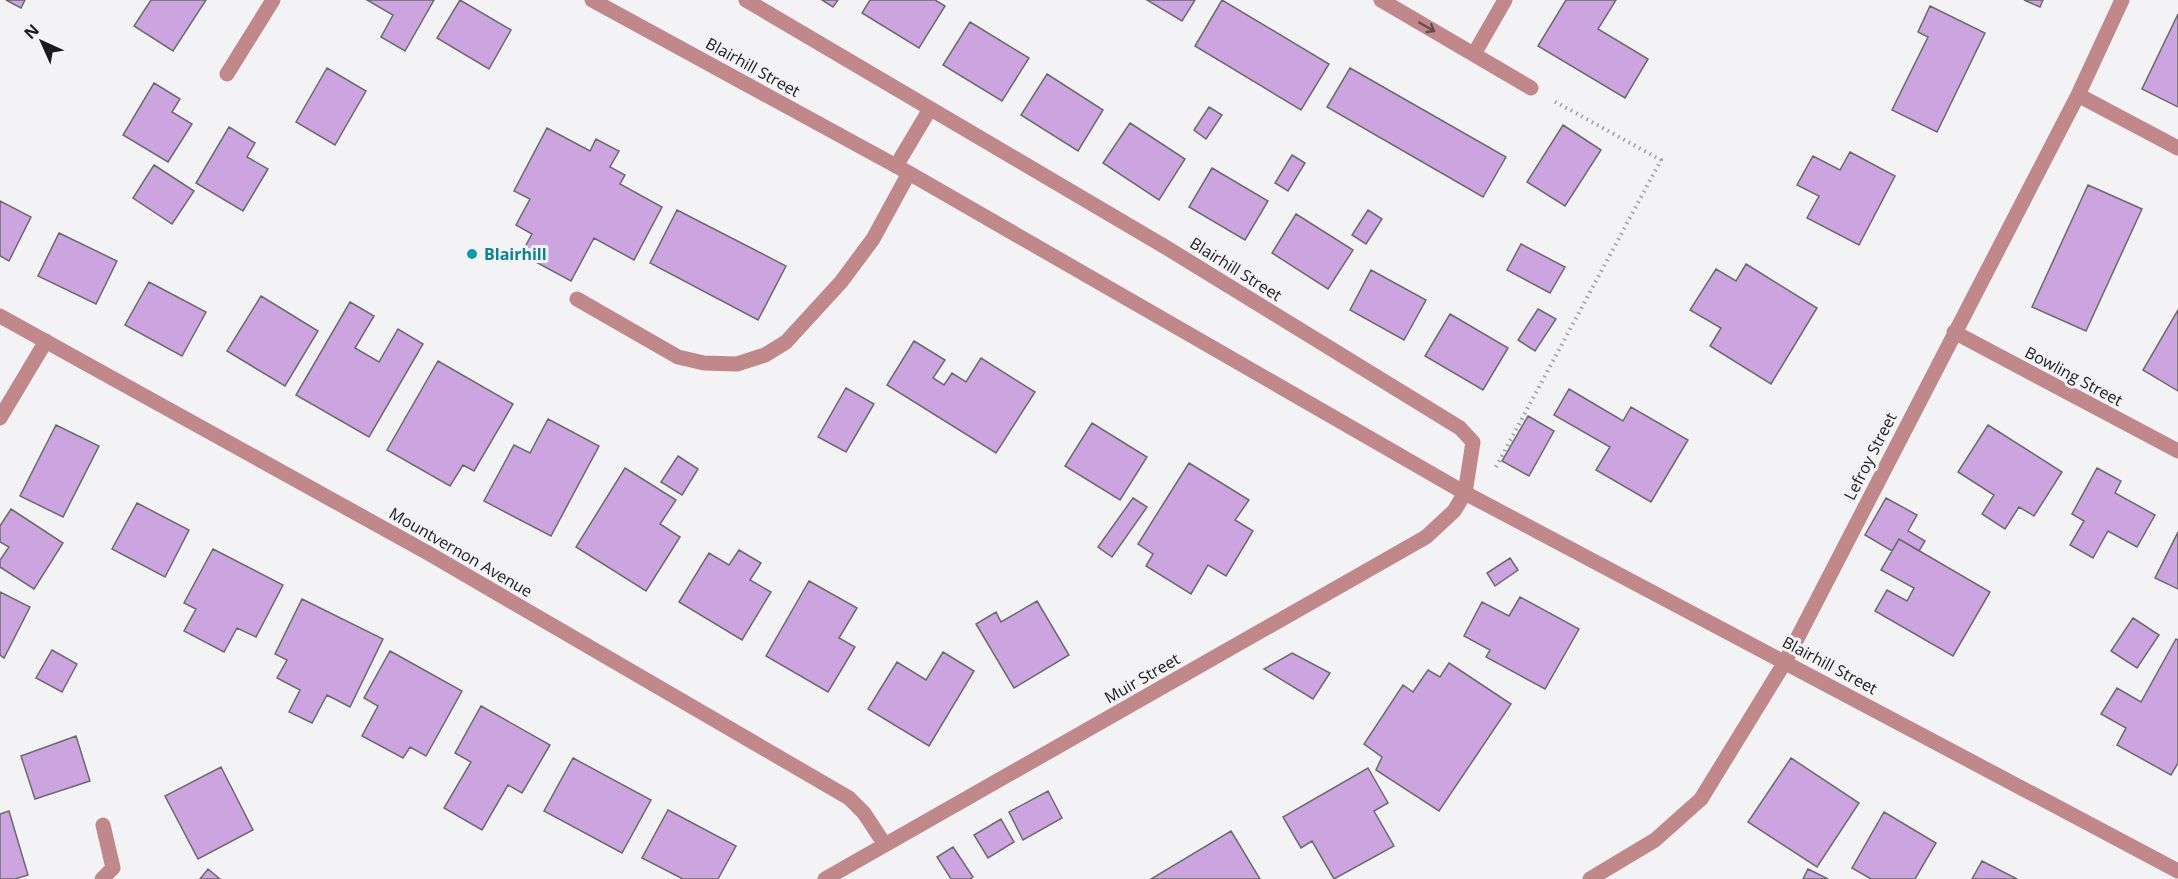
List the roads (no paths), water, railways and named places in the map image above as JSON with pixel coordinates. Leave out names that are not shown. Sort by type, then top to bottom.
[{"type":"street","points":[[226,74],[273,0]]},
{"type":"street","name":"Blairhill Street","points":[[592,0],[903,169],[1472,496],[2178,870]]},
{"type":"street","name":"Blairhill Street","points":[[746,0],[1157,242],[1460,428],[1473,442],[1472,496]]},
{"type":"street","points":[[1381,0],[1531,88]]},
{"type":"street","points":[[1474,54],[1505,0]]},
{"type":"street","name":"Lefroy Street","points":[[1590,879],[1655,840],[1701,799],[1785,662],[2078,95],[2122,0]]},
{"type":"street","points":[[2078,95],[2178,148]]},
{"type":"street","points":[[577,299],[678,357],[704,363],[737,364],[765,355],[786,342],[841,282],[873,239],[930,109]]},
{"type":"street","name":"Mountvernon Avenue","points":[[0,315],[428,553],[849,798],[864,813],[885,845]]},
{"type":"street","name":"Bowling Street","points":[[1954,332],[2178,450]]},
{"type":"street","points":[[0,418],[46,341]]},
{"type":"street","name":"Muir Street","points":[[825,879],[1426,537],[1472,496]]},
{"type":"street","points":[[102,879],[113,868],[104,825]]},
{"type":"place","name":"Blairhill","points":[[472,254]]}]
